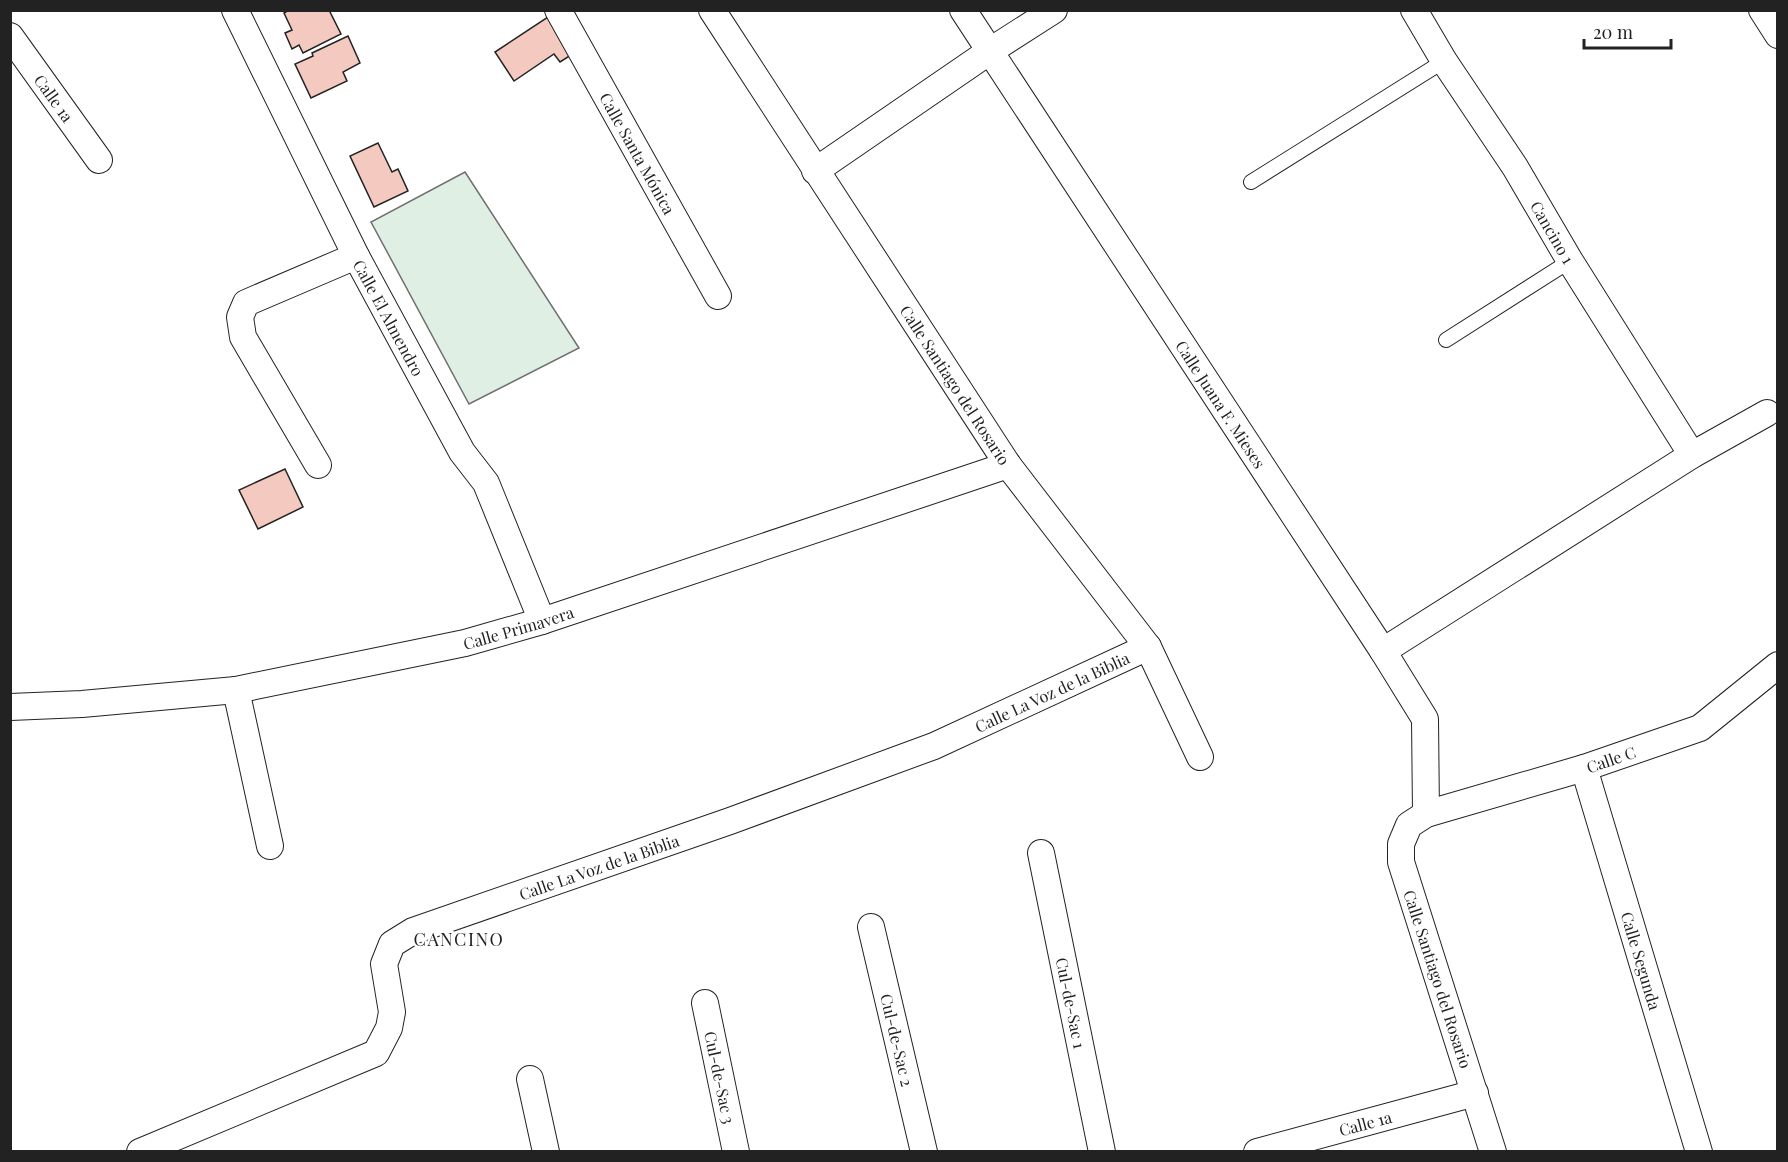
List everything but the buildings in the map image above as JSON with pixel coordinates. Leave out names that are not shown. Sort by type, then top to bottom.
[{"type":"street","name":"Calle El Almendro","points":[[235,10],[356,256],[462,452],[486,483],[542,621]]},
{"type":"street","name":"Calle Santa Mónica","points":[[558,10],[718,296]]},
{"type":"street","name":"Calle Santiago del Rosario","points":[[712,10],[1008,465],[1148,647],[1200,757]]},
{"type":"street","name":"Calle Juana F. Mieses","points":[[963,10],[1425,718],[1426,814]]},
{"type":"street","points":[[815,171],[1054,10]]},
{"type":"street","name":"Cancino 1","points":[[1414,10],[1444,61],[1515,167],[1570,261],[1692,454]]},
{"type":"street","points":[[1762,10],[1778,34]]},
{"type":"street","name":"Calle 1a","points":[[10,36],[99,160]]},
{"type":"street","points":[[318,465],[243,337],[240,317],[246,303],[356,256]]},
{"type":"street","points":[[1383,651],[1692,454],[1767,413]]},
{"type":"street","name":"Calle Primavera","points":[[10,707],[82,704],[236,690],[465,643],[542,621],[1008,465]]},
{"type":"street","name":"Calle La Voz de la Biblia","points":[[140,1152],[376,1053],[389,1028],[392,1012],[384,964],[392,944],[413,931],[730,821],[934,746],[1148,647]]},
{"type":"street","name":"Calle C","points":[[1426,814],[1584,768],[1700,728],[1778,665]]},
{"type":"street","points":[[236,690],[270,846]]},
{"type":"street","name":"Calle Segunda","points":[[1584,768],[1700,1152]]},
{"type":"street","name":"Calle Santiago del Rosario","points":[[1426,814],[1409,825],[1401,844],[1401,862],[1493,1152]]},
{"type":"street","name":"Cul-de-Sac 1","points":[[1041,853],[1102,1152]]},
{"type":"street","name":"Cul-de-Sac 2","points":[[871,927],[924,1152]]},
{"type":"street","name":"Cul-de-Sac 3","points":[[705,1003],[736,1152]]},
{"type":"street","points":[[531,1079],[546,1152]]},
{"type":"street","name":"Calle 1a","points":[[1257,1152],[1475,1093]]},
{"type":"lane","points":[[1251,182],[1444,61]]},
{"type":"lane","points":[[1446,340],[1570,261]]},
{"type":"green space","points":[[465,172],[579,348],[469,404],[371,222]]},
{"type":"district","name":"CANCINO","points":[[459,939]]}]
